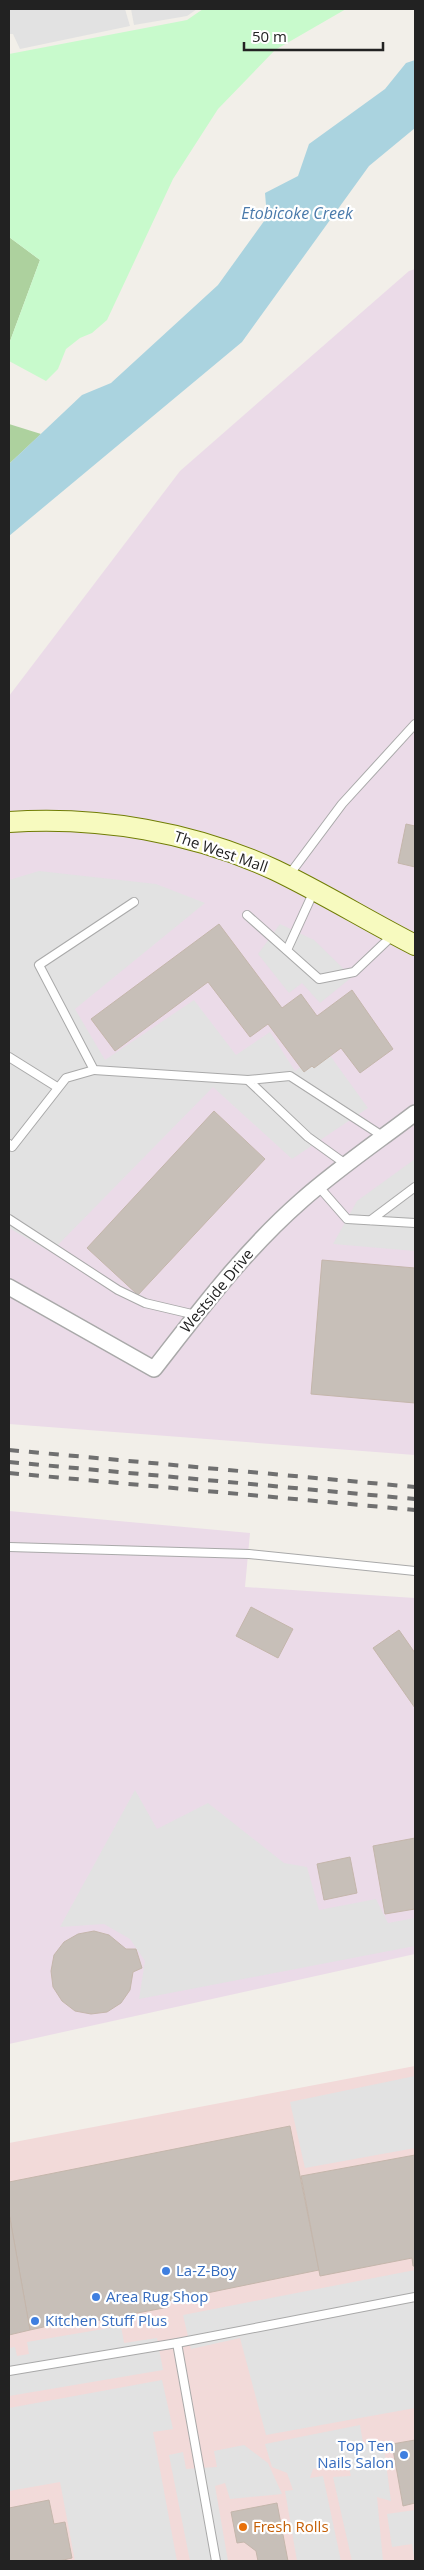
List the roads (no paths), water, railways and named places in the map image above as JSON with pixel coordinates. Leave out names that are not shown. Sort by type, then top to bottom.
[{"type":"main road","name":"The West Mall","points":[[9,822],[43,820],[103,823],[173,835],[235,854],[288,877],[415,946]]},
{"type":"street","name":"Westside Drive","points":[[9,1287],[154,1370],[223,1279],[258,1242],[319,1187],[415,1113]]},
{"type":"lane","points":[[288,877],[342,804],[415,724]]},
{"type":"lane","points":[[287,950],[314,890]]},
{"type":"lane","points":[[94,1070],[39,965],[134,902]]},
{"type":"lane","points":[[247,915],[319,979],[354,972],[393,934]]},
{"type":"lane","points":[[9,1056],[57,1087]]},
{"type":"lane","points":[[10,1147],[66,1078],[94,1070],[248,1080],[290,1076],[384,1137]]},
{"type":"lane","points":[[248,1080],[308,1137],[347,1165]]},
{"type":"lane","points":[[319,1187],[347,1219],[415,1223]]},
{"type":"lane","points":[[371,1220],[415,1187]]},
{"type":"lane","points":[[9,1220],[118,1290],[145,1303],[196,1315]]},
{"type":"lane","points":[[9,1547],[249,1554],[415,1571]]},
{"type":"lane","points":[[9,2371],[176,2343],[415,2297]]},
{"type":"lane","points":[[176,2343],[216,2561]]},
{"type":"water","name":"Etobicoke Creek","points":[[415,60],[415,128],[369,166],[242,342],[9,536],[9,464],[82,395],[111,383],[218,285],[267,217],[265,193],[298,176],[309,144],[385,89],[406,63]]},
{"type":"railway","points":[[9,1450],[415,1487]]},
{"type":"railway","points":[[9,1462],[415,1499]]},
{"type":"railway","points":[[9,1473],[415,1510]]},
{"type":"place","name":"La-Z-Boy","points":[[166,2271]]},
{"type":"place","name":"Area Rug Shop","points":[[96,2297]]},
{"type":"place","name":"Kitchen Stuff Plus","points":[[35,2321]]},
{"type":"place","name":"Top Ten Nails Salon","points":[[404,2455]]},
{"type":"place","name":"Fresh Rolls","points":[[243,2527]]}]
